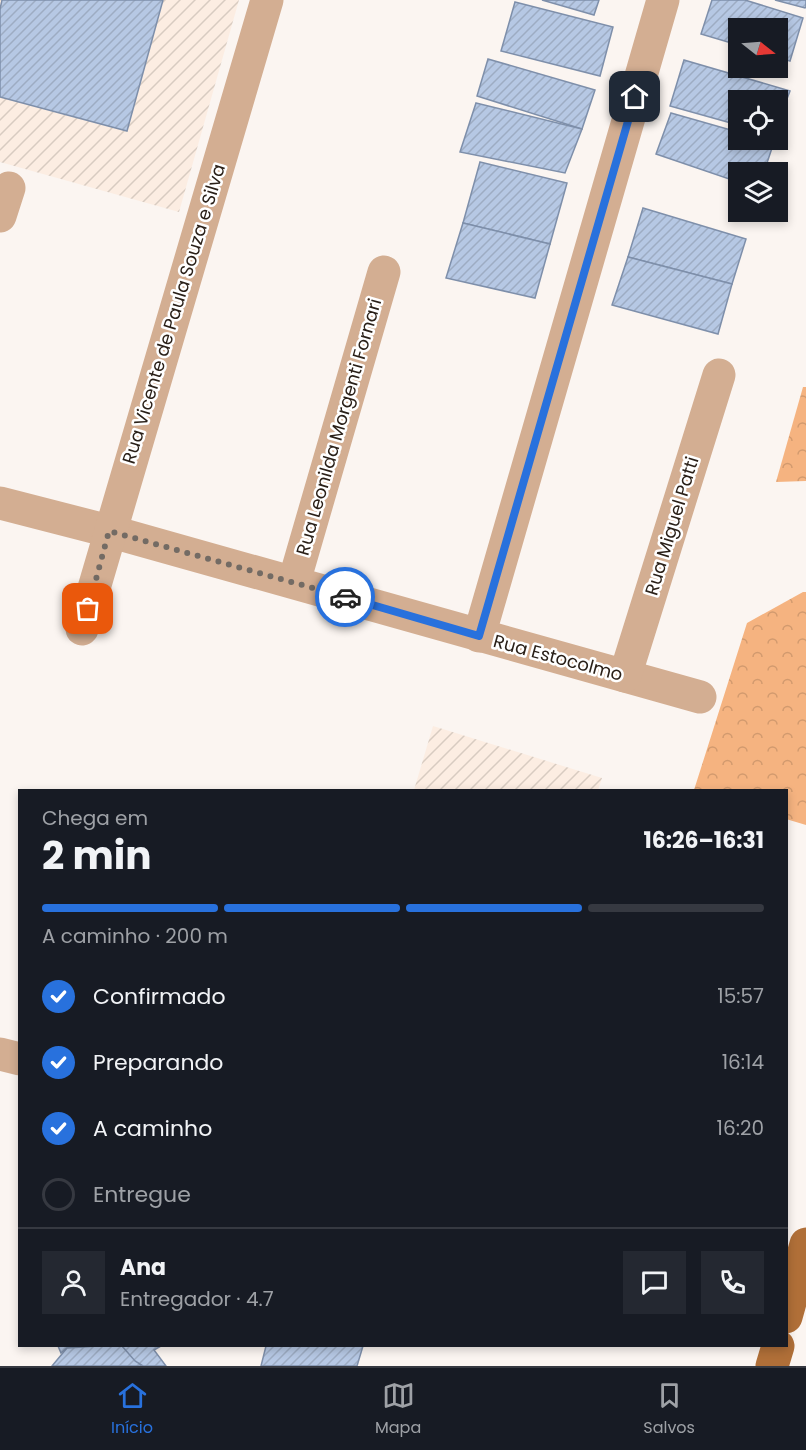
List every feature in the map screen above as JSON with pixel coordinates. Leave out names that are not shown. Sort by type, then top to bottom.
[{"type":"main road","points":[[792,1302],[800,1251]]},
{"type":"main road","points":[[772,1366],[778,1347]]},
{"type":"street","name":"Rua Vicente de Paula Souza e Silva","points":[[82,629],[267,0]]},
{"type":"street","points":[[479,636],[663,0]]},
{"type":"street","name":"Rua Leonilda Morgenti Fornari","points":[[294,582],[384,272]]},
{"type":"street","name":"Rua Miguel Patti","points":[[626,676],[719,375]]},
{"type":"street","name":"Rua Estocolmo","points":[[0,503],[294,582],[700,697]]},
{"type":"street","points":[[0,1054],[18,1058]]},
{"type":"shaded area","points":[[0,0],[239,0],[179,212],[0,162]]},
{"type":"shaded area","points":[[433,726],[602,778],[598,789],[414,789]]},
{"type":"green space","points":[[803,387],[806,387],[806,481],[776,482]]},
{"type":"green space","points":[[806,592],[806,825],[788,820],[788,789],[694,789],[747,623]]},
{"type":"building","points":[[2,0],[163,0],[127,131],[0,97],[0,9]]},
{"type":"building","points":[[542,0],[599,0],[594,15]]},
{"type":"building","points":[[712,0],[745,0],[803,18],[790,61],[788,60],[788,18],[728,18],[728,42],[701,34]]},
{"type":"building","points":[[775,0],[806,0],[806,7],[805,8]]},
{"type":"building","points":[[515,2],[613,27],[600,76],[501,51]]},
{"type":"building","points":[[488,59],[595,90],[582,129],[477,96]]},
{"type":"building","points":[[684,60],[728,73],[728,78],[746,78],[787,90],[728,90],[728,122],[670,106]]},
{"type":"building","points":[[476,103],[582,129],[565,173],[460,152]]},
{"type":"building","points":[[671,113],[728,129],[728,150],[771,150],[767,162],[728,162],[728,179],[656,154]]},
{"type":"building","points":[[480,162],[567,183],[550,244],[463,223]]},
{"type":"building","points":[[643,208],[746,239],[732,284],[628,257]]},
{"type":"building","points":[[463,223],[550,244],[535,298],[446,278]]},
{"type":"building","points":[[628,257],[732,284],[718,334],[612,305]]},
{"type":"building","points":[[58,1347],[82,1347],[67,1348],[61,1353]]},
{"type":"building","points":[[123,1347],[142,1366],[52,1366],[67,1348]]},
{"type":"building","points":[[123,1347],[159,1347],[154,1350],[166,1366],[143,1366],[135,1361]]},
{"type":"building","points":[[266,1347],[363,1347],[357,1366],[261,1366]]},
{"type":"way so far","points":[[88,609],[109,531],[345,597]]},
{"type":"route","points":[[345,597],[479,636],[635,97]]}]
